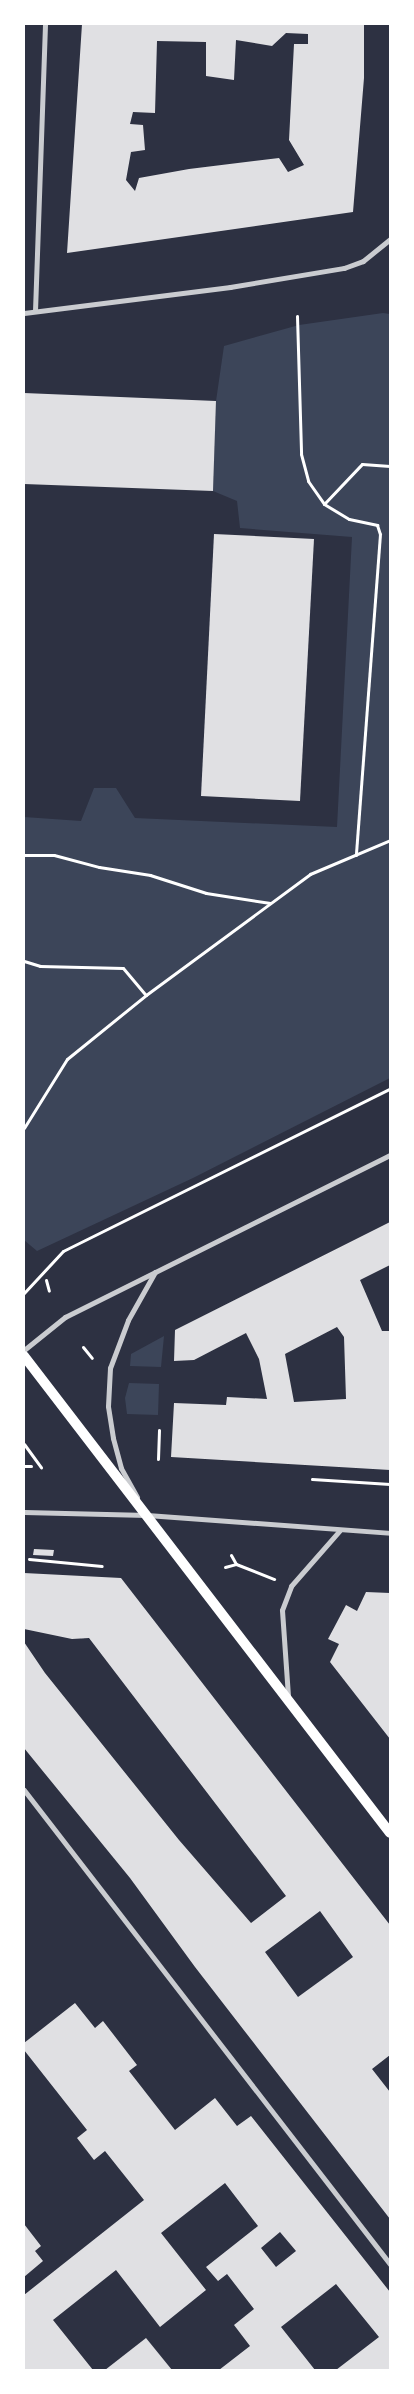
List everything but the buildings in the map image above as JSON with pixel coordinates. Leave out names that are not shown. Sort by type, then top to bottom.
[{"type":"main road","points":[[24,1356],[106,1468],[147,1515],[390,1833]]},
{"type":"street","points":[[35,311],[45,24]]},
{"type":"street","points":[[24,313],[230,287],[344,268],[363,261],[390,239]]},
{"type":"street","points":[[24,1350],[65,1317],[390,1154]]},
{"type":"street","points":[[147,1515],[121,1468],[108,1406],[110,1368],[128,1320],[156,1271]]},
{"type":"street","points":[[24,1512],[147,1515],[390,1533]]},
{"type":"street","points":[[289,1703],[282,1610],[291,1586],[340,1530]]},
{"type":"street","points":[[24,1790],[390,2264]]},
{"type":"path","points":[[297,316],[301,454],[308,481],[324,504],[349,519],[377,525],[380,534],[356,855]]},
{"type":"path","points":[[324,504],[362,464],[390,466]]},
{"type":"path","points":[[24,1128],[67,1058],[146,995],[310,874],[390,840]]},
{"type":"path","points":[[24,855],[54,855],[98,867],[150,875],[206,893],[270,903]]},
{"type":"path","points":[[24,962],[40,966],[124,968],[146,995]]},
{"type":"path","points":[[24,1293],[63,1251],[390,1089]]},
{"type":"path","points":[[46,1280],[49,1291]]},
{"type":"path","points":[[158,1430],[158,1459]]},
{"type":"path","points":[[24,1444],[41,1467]]},
{"type":"path","points":[[24,1466],[30,1466]]},
{"type":"path","points":[[312,1479],[390,1484]]},
{"type":"path","points":[[231,1555],[236,1564]]},
{"type":"path","points":[[29,1559],[102,1566]]},
{"type":"path","points":[[225,1567],[236,1564],[276,1580]]},
{"type":"shaded area","points":[[383,313],[390,314],[390,1078],[193,1178],[37,1251],[24,1240],[24,817],[81,821],[94,788],[116,788],[135,818],[337,827],[352,537],[240,528],[237,501],[213,491],[216,401],[224,346],[299,325]]},
{"type":"shaded area","points":[[164,1336],[161,1367],[130,1366],[131,1354]]},
{"type":"shaded area","points":[[129,1383],[159,1384],[158,1415],[127,1414],[125,1398]]}]
